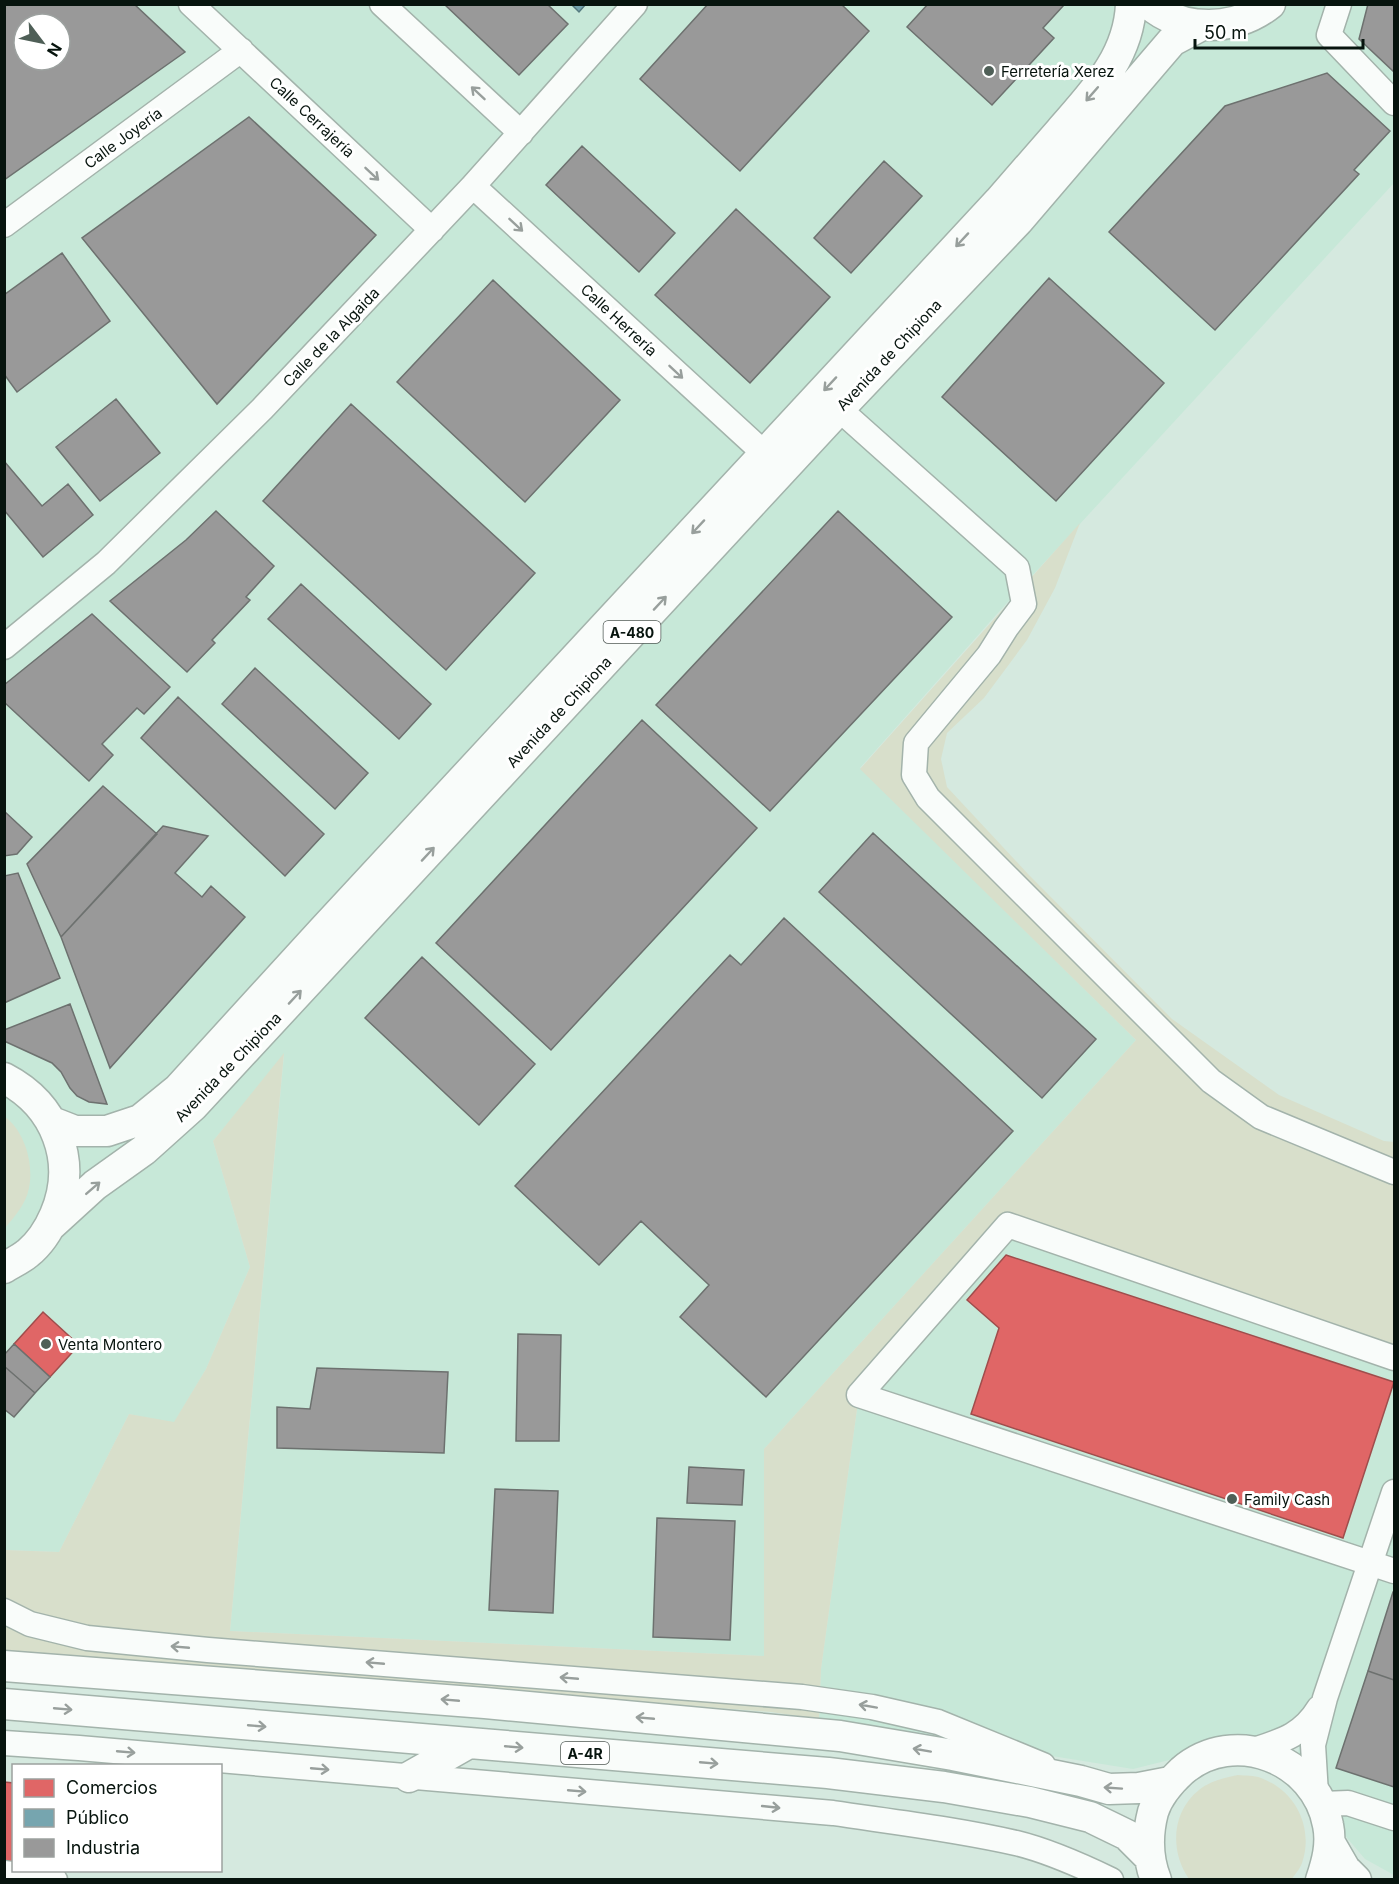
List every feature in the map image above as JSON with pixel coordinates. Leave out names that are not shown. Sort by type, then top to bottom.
[{"type":"main road","name":"Avenida de Chipiona","points":[[52,1122],[75,1131],[107,1131],[140,1120],[178,1089],[999,201],[1105,79],[1123,46],[1131,17],[1131,4]]},
{"type":"main road","name":"A-480","points":[[1149,4],[1175,20],[1202,26],[1231,24],[1259,13],[1270,4]]},
{"type":"main road","name":"Avenida de Chipiona","points":[[49,1227],[95,1185],[144,1150],[193,1107],[839,409],[1018,221],[1172,41],[1202,26]]},
{"type":"main road","points":[[4,1078],[19,1085],[38,1102],[52,1122],[62,1148],[65,1175],[60,1202],[49,1227],[29,1252],[4,1268]]},
{"type":"main road","points":[[4,1666],[473,1702],[840,1736],[953,1755],[1081,1781],[1109,1789],[1139,1788],[1170,1782]]},
{"type":"main road","name":"A-4R","points":[[4,1704],[828,1773],[966,1790],[1030,1802],[1090,1817],[1127,1835],[1153,1868]]},
{"type":"main road","points":[[409,1777],[470,1743]]},
{"type":"main road","points":[[1153,1868],[1149,1829],[1156,1804],[1170,1782],[1190,1765],[1217,1753],[1234,1750],[1251,1751],[1278,1759],[1291,1767],[1304,1778],[1319,1799],[1328,1825],[1330,1843],[1321,1880]]},
{"type":"main road","points":[[1330,1843],[1345,1869],[1356,1880]]},
{"type":"street","name":"Calle Cerrajería","points":[[191,4],[432,230]]},
{"type":"street","points":[[382,4],[521,133]]},
{"type":"street","name":"Calle de la Algaida","points":[[4,647],[106,563],[262,409],[473,186],[635,4]]},
{"type":"street","points":[[1339,4],[1329,35],[1395,103]]},
{"type":"street","name":"Calle Joyería","points":[[4,225],[241,51]]},
{"type":"street","name":"Calle Herrería","points":[[473,186],[765,454]]},
{"type":"street","points":[[839,409],[1017,568],[1024,604],[988,656],[916,743],[914,775],[928,798],[1211,1081],[1261,1117],[1395,1172]]},
{"type":"street","points":[[1395,1358],[1008,1226],[859,1395],[1395,1572]]},
{"type":"street","points":[[1395,1492],[1325,1698],[1313,1746],[1319,1799],[1348,1803],[1395,1818]]},
{"type":"street","points":[[4,1611],[30,1624],[87,1638],[208,1650],[802,1697],[872,1707],[938,1722],[1081,1781]]},
{"type":"street","points":[[1251,1751],[1294,1736],[1311,1721],[1325,1698]]},
{"type":"street","points":[[4,1743],[832,1813],[935,1827],[1017,1844],[1059,1857],[1111,1880]]},
{"type":"street","points":[[4,1873],[55,1880]]},
{"type":"shaded area","points":[[5,5],[1394,5],[1394,183],[996,615],[860,768],[1136,1040],[764,1449],[764,1656],[230,1631],[284,1055],[213,1141],[250,1267],[206,1369],[174,1423],[129,1414],[59,1552],[5,1550]]},
{"type":"shaded area","points":[[1080,523],[1055,588],[1027,640],[984,698],[947,733],[941,759],[947,787],[1028,874],[1172,1019],[1279,1095],[1384,1141],[1394,1142],[1394,1358],[1008,1226],[859,1395],[821,1669],[819,1719],[771,1712],[5,1653],[5,1550],[59,1552],[129,1414],[174,1422],[206,1369],[250,1267],[213,1141],[284,1053],[230,1631],[764,1656],[764,1449],[1136,1040],[860,769]]},
{"type":"shaded area","points":[[4,1116],[11,1122],[22,1139],[30,1169],[29,1188],[25,1199],[20,1210],[5,1228]]},
{"type":"shaded area","points":[[1008,1225],[1394,1358],[1394,1875],[1365,1859],[1347,1838],[1298,1755],[1303,1709],[1274,1734],[1133,1769],[819,1719],[821,1669],[859,1395]]},
{"type":"shaded area","points":[[1238,1775],[1258,1777],[1273,1784],[1293,1801],[1299,1812],[1304,1824],[1305,1850],[1301,1865],[1292,1879],[1189,1879],[1183,1868],[1176,1845],[1176,1833],[1183,1809],[1203,1787],[1217,1780]]},
{"type":"building: Comercios","points":[[1006,1255],[1394,1382],[1343,1538],[971,1414],[999,1328],[967,1300]]},
{"type":"building: Comercios","name":"Venta Montero","points":[[43,1312],[79,1345],[50,1377],[14,1344]]},
{"type":"building: Comercios","points":[[4,1782],[12,1783],[12,1862],[4,1861]]},
{"type":"building: Público","points":[[571,4],[586,4],[579,12]]},
{"type":"building: Industria","points":[[4,4],[134,4],[185,52],[4,180]]},
{"type":"building: Industria","points":[[444,4],[547,4],[568,24],[519,75]]},
{"type":"building: Industria","points":[[708,4],[841,4],[869,31],[740,171],[640,79]]},
{"type":"building: Industria","name":"Ferretería Xerez","points":[[928,4],[1064,5],[1043,28],[1054,38],[992,105],[907,27]]},
{"type":"building: Industria","points":[[1368,4],[1394,4],[1394,72],[1359,39]]},
{"type":"building: Industria","points":[[1327,73],[1390,131],[1354,170],[1359,174],[1215,330],[1109,232],[1225,106]]},
{"type":"building: Industria","points":[[249,117],[376,235],[217,404],[82,238]]},
{"type":"building: Industria","points":[[582,146],[675,233],[639,272],[546,185]]},
{"type":"building: Industria","points":[[884,161],[922,196],[851,273],[814,238]]},
{"type":"building: Industria","points":[[736,209],[830,297],[750,383],[655,295]]},
{"type":"building: Industria","points":[[62,253],[110,321],[17,392],[4,374],[4,295]]},
{"type":"building: Industria","points":[[1049,278],[1164,383],[1056,501],[942,397]]},
{"type":"building: Industria","points":[[493,280],[620,400],[525,502],[397,382]]},
{"type":"building: Industria","points":[[116,399],[160,453],[100,501],[56,447]]},
{"type":"building: Industria","points":[[351,404],[535,573],[446,670],[263,501]]},
{"type":"building: Industria","points":[[4,461],[42,506],[68,484],[93,515],[43,557],[4,510]]},
{"type":"building: Industria","points":[[216,511],[274,566],[246,597],[250,600],[212,640],[215,643],[187,672],[110,601],[186,540]]},
{"type":"building: Industria","points":[[838,511],[952,617],[770,811],[656,705]]},
{"type":"building: Industria","points":[[301,584],[431,704],[399,739],[268,619]]},
{"type":"building: Industria","points":[[92,614],[170,687],[144,714],[137,708],[102,744],[113,755],[89,781],[4,702],[4,685]]},
{"type":"building: Industria","points":[[255,668],[368,773],[335,809],[222,704]]},
{"type":"building: Industria","points":[[178,697],[324,834],[285,876],[141,738]]},
{"type":"building: Industria","points":[[642,720],[757,828],[551,1050],[436,943]]},
{"type":"building: Industria","points":[[103,786],[157,834],[61,937],[27,864]]},
{"type":"building: Industria","points":[[4,811],[32,837],[17,854],[4,856]]},
{"type":"building: Industria","points":[[163,826],[208,836],[175,873],[202,897],[211,886],[245,917],[110,1068],[61,937]]},
{"type":"building: Industria","points":[[873,833],[1096,1039],[1042,1098],[819,892]]},
{"type":"building: Industria","points":[[18,873],[60,978],[4,1003],[4,876]]},
{"type":"building: Industria","points":[[784,918],[1013,1131],[766,1397],[680,1317],[709,1285],[641,1221],[599,1265],[515,1186],[730,955],[741,965]]},
{"type":"building: Industria","points":[[422,957],[535,1064],[479,1125],[365,1018]]},
{"type":"building: Industria","points":[[70,1004],[107,1104],[89,1102],[77,1096],[52,1063],[4,1041],[4,1030]]},
{"type":"building: Industria","points":[[518,1334],[561,1335],[559,1441],[516,1441]]},
{"type":"building: Industria","points":[[14,1344],[50,1377],[35,1393],[4,1366],[4,1355]]},
{"type":"building: Industria","points":[[4,1366],[35,1393],[14,1417],[4,1409]]},
{"type":"building: Industria","points":[[317,1368],[448,1372],[444,1453],[277,1448],[277,1407],[310,1409]]},
{"type":"building: Industria","points":[[689,1467],[744,1470],[742,1505],[687,1503]]},
{"type":"building: Industria","points":[[495,1489],[558,1491],[553,1613],[489,1610]]},
{"type":"building: Industria","points":[[657,1518],[735,1521],[730,1640],[653,1637]]},
{"type":"building: Industria","points":[[1394,1592],[1394,1680],[1368,1671]]},
{"type":"building: Industria","points":[[1368,1671],[1394,1680],[1394,1787],[1336,1768]]},
{"type":"place","name":"Ferretería Xerez","points":[[989,71]]},
{"type":"place","name":"Venta Montero","points":[[46,1344]]},
{"type":"place","name":"Family Cash","points":[[1232,1499]]}]
